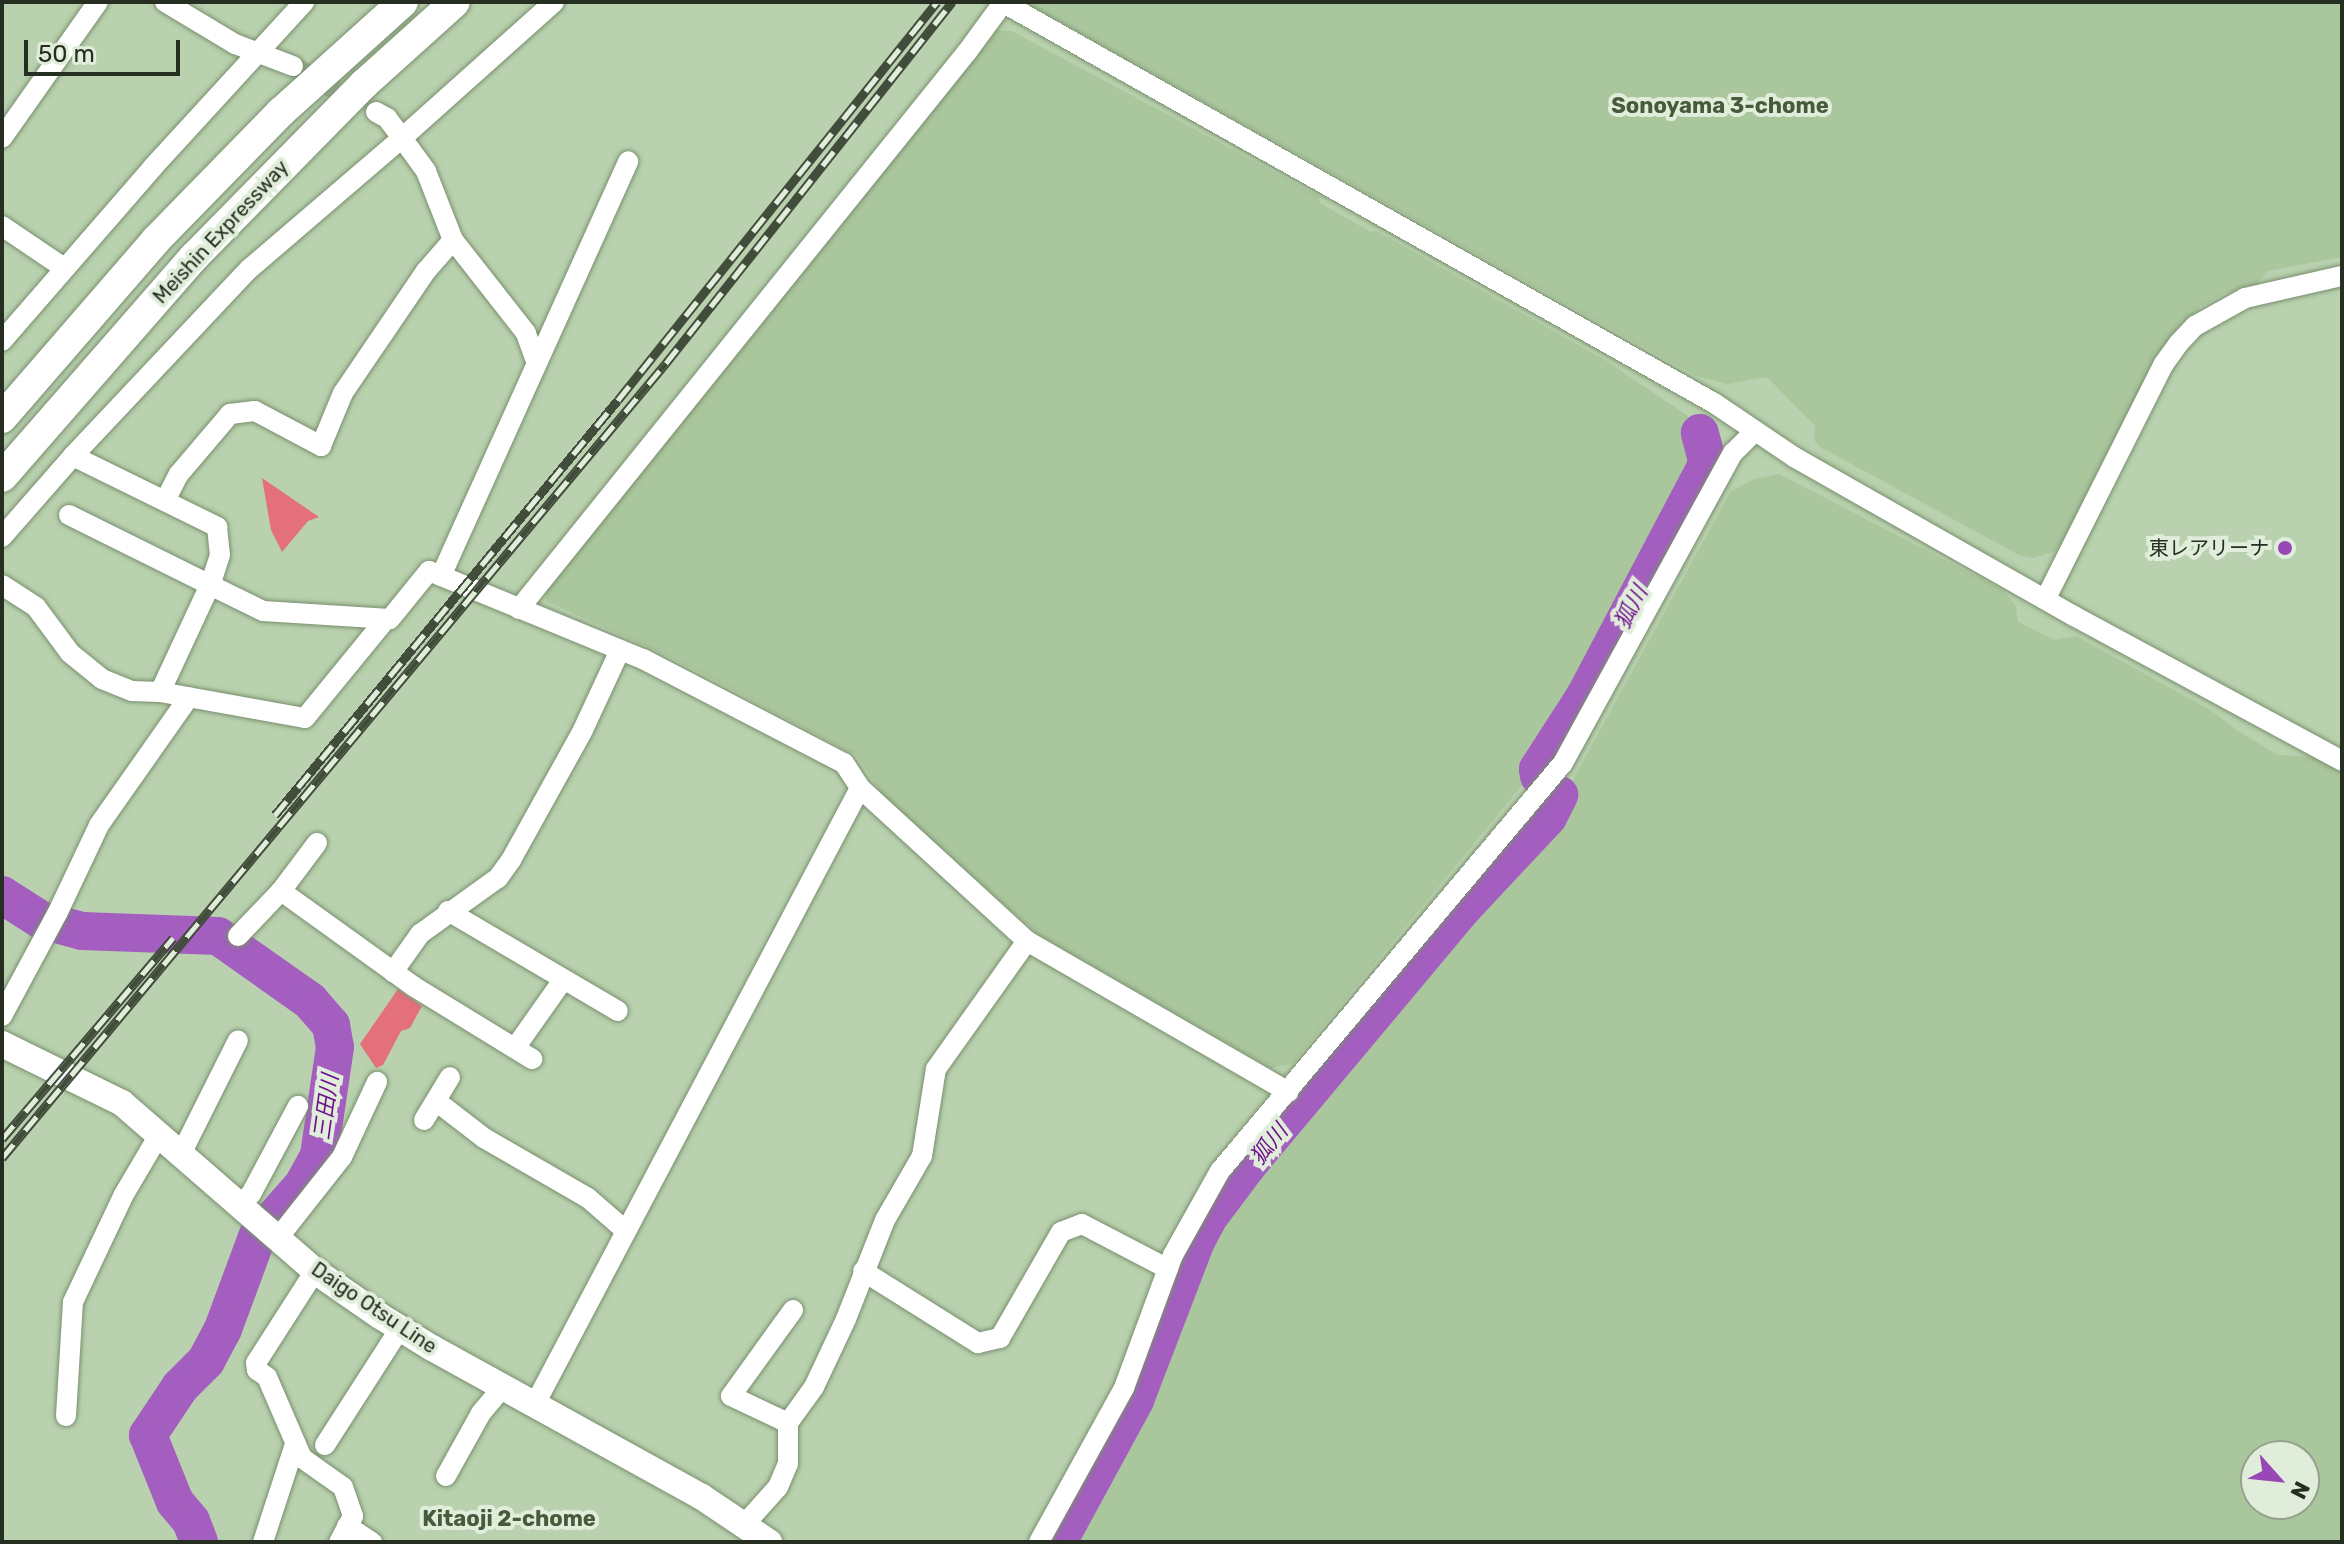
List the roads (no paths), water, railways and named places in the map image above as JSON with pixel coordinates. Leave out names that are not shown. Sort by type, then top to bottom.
[{"type":"highway","name":"Meishin Expressway","points":[[2,418],[156,240],[281,112],[403,2]]},
{"type":"highway","name":"Meishin Expressway","points":[[2,477],[194,257],[364,84],[455,2]]},
{"type":"main road","name":"Daigo Otsu Line","points":[[2,1044],[122,1103],[315,1271],[400,1328],[702,1497],[769,1542]]},
{"type":"street","points":[[2,138],[98,2]]},
{"type":"street","points":[[165,2],[235,44],[293,66]]},
{"type":"street","points":[[2,341],[304,2]]},
{"type":"street","points":[[2,537],[73,456],[249,269],[554,2]]},
{"type":"street","points":[[519,609],[967,52],[1002,2],[1714,403],[1794,457],[2342,761]]},
{"type":"street","points":[[376,112],[387,118],[426,171],[453,240],[526,333],[536,361]]},
{"type":"street","points":[[441,576],[628,161]]},
{"type":"street","points":[[2,226],[64,268]]},
{"type":"street","points":[[165,501],[179,474],[230,414],[255,411],[321,446],[343,393],[426,271],[453,240]]},
{"type":"street","points":[[2046,598],[2163,365],[2178,344],[2195,326],[2245,298],[2342,276]]},
{"type":"street","points":[[1039,1542],[1124,1388],[1168,1269],[1220,1171],[1563,763],[1727,464],[1755,431]]},
{"type":"street","points":[[73,456],[217,527],[220,555],[210,585],[160,692]]},
{"type":"street","points":[[69,515],[263,611],[386,619]]},
{"type":"street","points":[[2,585],[36,607],[70,653],[102,679],[132,691],[160,692],[305,718],[429,571],[620,650],[844,763],[860,788],[1027,941],[1289,1092]]},
{"type":"street","points":[[393,972],[420,934],[498,878],[511,860],[582,732],[620,650]]},
{"type":"street","points":[[2,1016],[53,923],[99,825],[189,697]]},
{"type":"street","points":[[535,1404],[860,788]]},
{"type":"street","points":[[238,936],[281,891],[317,843]]},
{"type":"street","points":[[281,891],[393,972],[524,1053],[563,980]]},
{"type":"street","points":[[448,911],[618,1011]]},
{"type":"street","points":[[744,1525],[778,1487],[788,1464],[788,1423],[814,1387],[846,1319],[885,1220],[922,1156],[936,1069],[1027,941]]},
{"type":"street","points":[[181,1154],[238,1040]]},
{"type":"street","points":[[424,1120],[450,1077]]},
{"type":"street","points":[[298,1106],[251,1194],[261,1224],[342,1157],[377,1082]]},
{"type":"street","points":[[436,1101],[484,1138],[588,1198],[626,1231]]},
{"type":"street","points":[[66,1416],[73,1302],[123,1196],[159,1135]]},
{"type":"street","points":[[863,1271],[978,1343],[1000,1338],[1061,1232],[1071,1228],[1082,1224],[1168,1269]]},
{"type":"street","points":[[315,1271],[256,1363],[257,1370],[267,1377],[302,1458],[343,1487],[353,1516],[343,1534],[372,1542]]},
{"type":"street","points":[[788,1423],[731,1396],[793,1310]]},
{"type":"street","points":[[325,1445],[334,1420],[400,1328]]},
{"type":"street","points":[[446,1476],[481,1413],[503,1387]]},
{"type":"street","points":[[263,1542],[295,1444]]},
{"type":"waterway","name":"狐川","points":[[1539,776],[1538,769],[1585,696],[1705,468],[1707,460],[1700,433]]},
{"type":"waterway","name":"狐川","points":[[1058,1542],[1135,1400],[1196,1241],[1208,1218],[1247,1166],[1461,910],[1548,817],[1559,795]]},
{"type":"waterway","name":"三田川","points":[[2,895],[41,920],[82,931],[218,936],[310,1001],[331,1025],[335,1047],[319,1156],[303,1185],[257,1237],[223,1329],[206,1361],[180,1387],[148,1435],[175,1502],[191,1521],[199,1542]]},
{"type":"tunnel","points":[[293,66],[376,112]]},
{"type":"railway","points":[[275,815],[618,400],[937,2]]},
{"type":"railway","points":[[2,1158],[666,363],[952,2]]},
{"type":"railway","points":[[2,1139],[173,938]]},
{"type":"place","name":"東レアリーナ","points":[[2285,548]]},
{"type":"district","name":"Sonoyama 3-chome","points":[[1720,106]]},
{"type":"district","name":"Kitaoji 2-chome","points":[[509,1519]]}]
